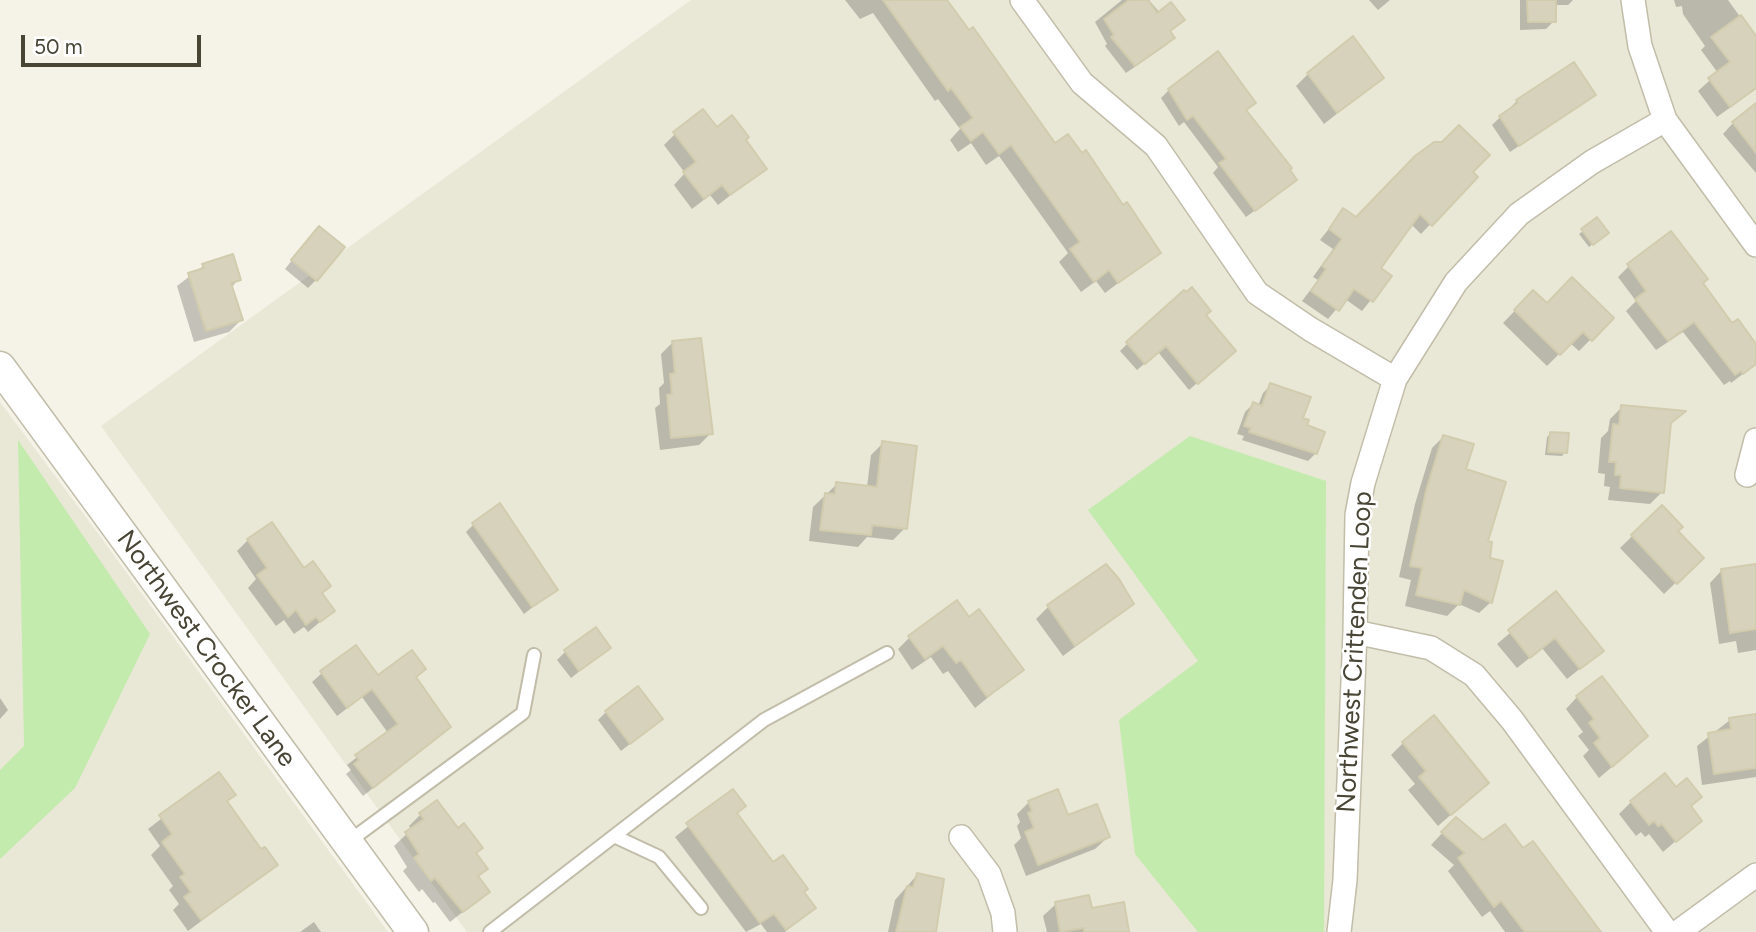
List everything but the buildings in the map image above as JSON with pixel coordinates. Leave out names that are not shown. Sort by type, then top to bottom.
[{"type":"street","points":[[1022,0],[1083,83],[1156,146],[1257,293],[1310,329],[1395,379]]},
{"type":"street","points":[[1633,0],[1640,46],[1665,120],[1756,245]]},
{"type":"street","name":"Northwest Crittenden Loop","points":[[1339,932],[1345,880],[1357,515],[1363,483],[1395,379],[1456,282],[1519,214],[1583,167],[1665,120]]},
{"type":"street","name":"Northwest Crocker Lane","points":[[0,367],[413,932]]},
{"type":"street","points":[[1747,475],[1756,440]]},
{"type":"street","points":[[1355,632],[1431,648],[1474,675],[1512,720],[1667,932]]},
{"type":"street","points":[[961,836],[989,874],[1003,913],[1005,932]]},
{"type":"street","points":[[1678,932],[1756,875]]},
{"type":"lane","points":[[490,932],[764,720],[887,653]]},
{"type":"lane","points":[[347,842],[523,713],[534,654]]},
{"type":"lane","points":[[614,836],[659,857],[701,908]]},
{"type":"shaded area","points":[[691,0],[1756,0],[1756,932],[467,932],[101,426]]},
{"type":"shaded area","points":[[0,402],[97,532],[388,932],[0,932]]},
{"type":"green space","points":[[1190,436],[1326,481],[1324,932],[1198,932],[1135,854],[1119,720],[1198,661],[1088,510]]},
{"type":"green space","points":[[18,440],[150,634],[75,788],[0,859],[0,770],[24,746]]}]
